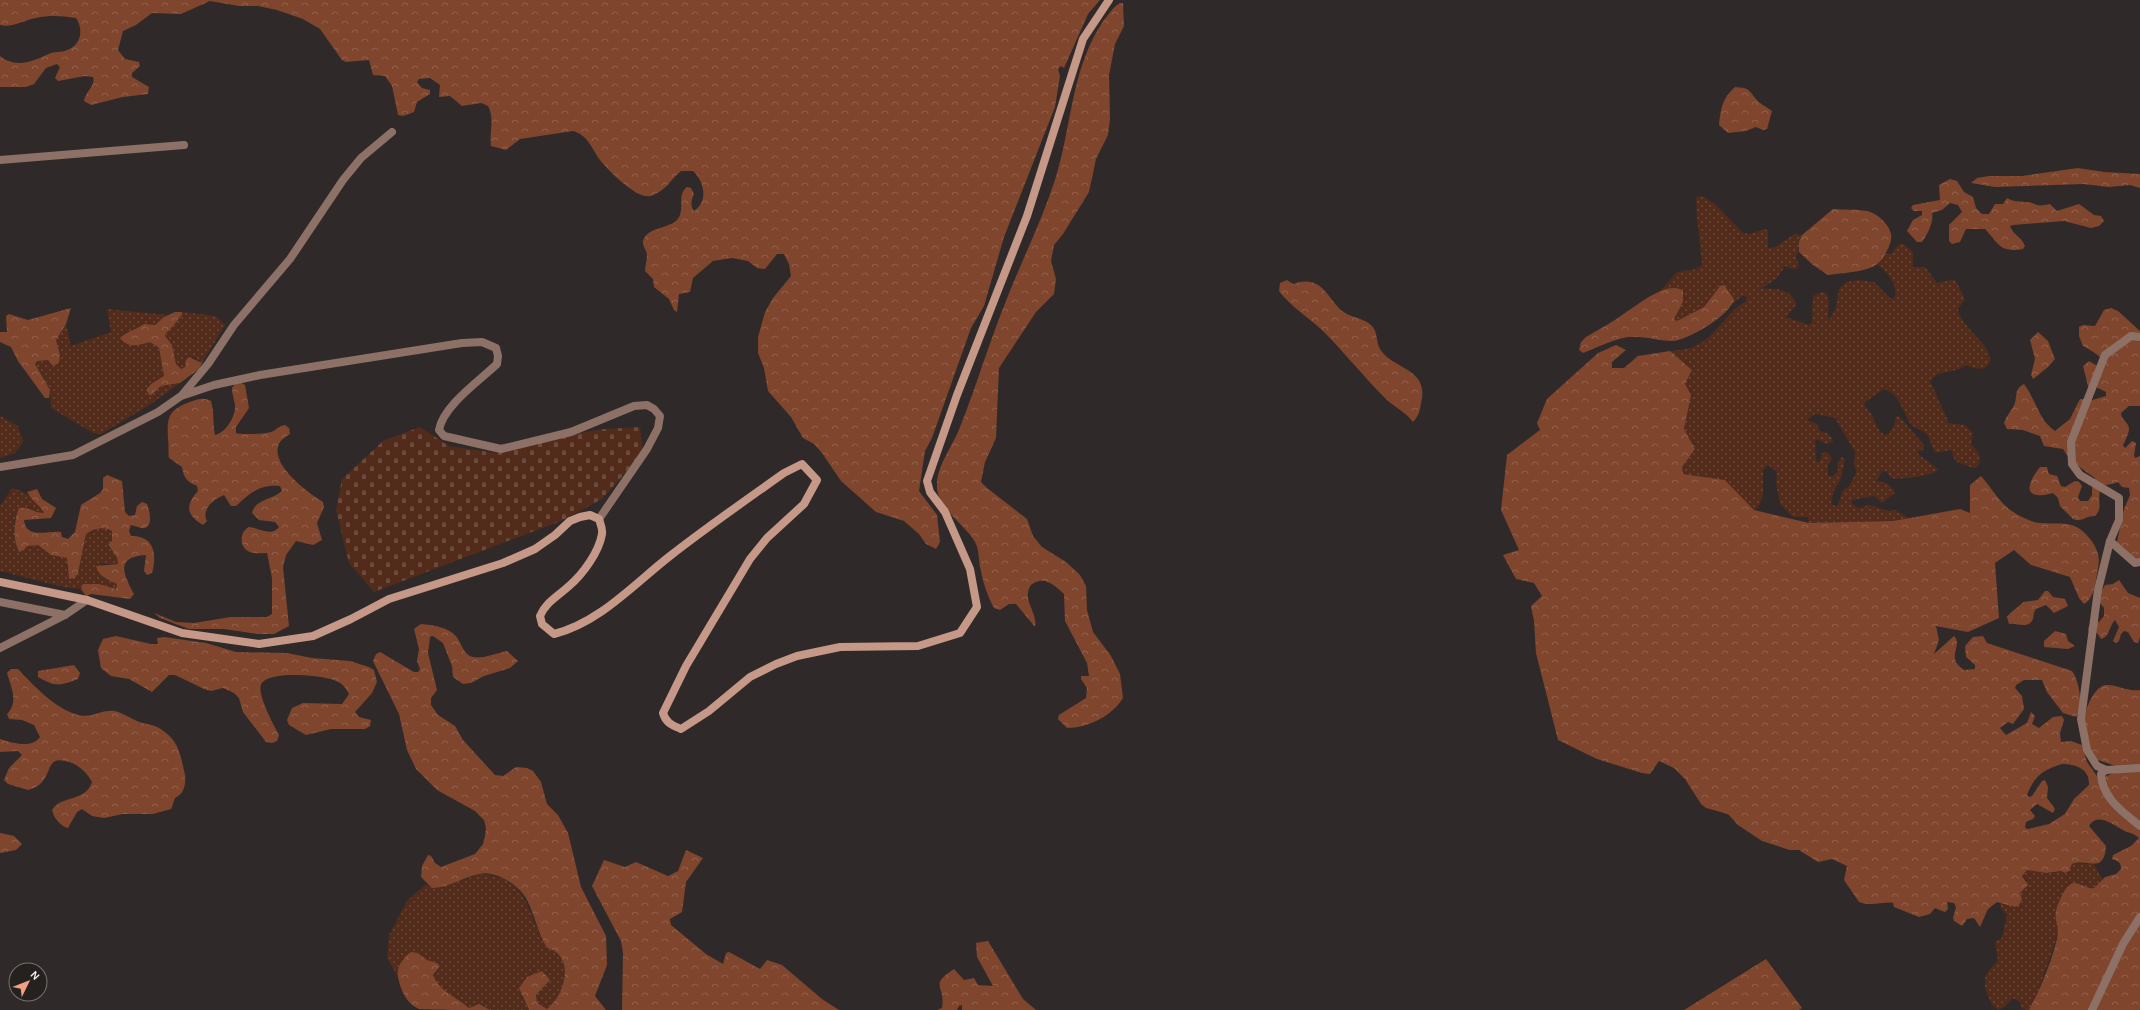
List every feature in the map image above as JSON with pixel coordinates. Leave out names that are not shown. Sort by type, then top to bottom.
[{"type":"street","points":[[181,396],[214,385],[260,375],[462,343],[482,342],[496,348],[498,356],[497,364],[457,400],[441,419],[439,430],[444,436],[501,448],[571,432],[634,406],[647,405],[654,408],[660,416],[658,428],[646,449],[599,519],[602,533],[596,550],[571,584],[544,608],[540,616],[542,624],[554,634],[570,630],[594,617],[671,556],[784,473],[802,464],[817,480],[804,504],[767,538],[750,559],[686,666],[663,713],[665,720],[671,725],[682,729],[709,711],[750,677],[796,656],[840,647],[918,646],[960,633],[978,607],[970,569],[944,512],[930,492],[927,481],[957,395],[1027,216],[1083,39],[1109,0]]},
{"type":"street","points":[[0,467],[73,455],[158,412],[181,396],[208,364],[234,325],[290,260],[343,180],[361,158],[392,132]]},
{"type":"street","points":[[0,160],[184,144]]},
{"type":"street","points":[[2140,336],[2131,336],[2105,355],[2071,442],[2072,464],[2080,476],[2119,498],[2119,520],[2110,541],[2098,590],[2082,719],[2087,750],[2098,766],[2106,770],[2140,768]]},
{"type":"street","points":[[0,582],[87,600],[182,633],[259,644],[313,636],[351,619],[389,599],[503,563],[535,549],[570,522],[580,517],[590,515],[599,519]]},
{"type":"street","points":[[2110,541],[2135,563],[2140,562]]},
{"type":"street","points":[[0,648],[65,615],[87,600]]},
{"type":"street","points":[[0,602],[65,615]]},
{"type":"street","points":[[2106,770],[2101,774],[2102,784],[2116,806],[2140,826]]},
{"type":"street","points":[[2092,1010],[2123,944],[2140,917]]},
{"type":"green space","points":[[0,0],[1100,0],[1088,14],[1064,68],[1061,66],[1058,69],[1060,76],[1055,107],[1004,237],[984,306],[971,328],[932,438],[925,451],[919,491],[937,515],[940,542],[936,549],[926,544],[919,534],[904,521],[876,512],[841,481],[822,453],[814,444],[803,438],[791,417],[768,391],[764,368],[758,353],[758,337],[765,312],[773,298],[791,276],[789,264],[784,254],[777,254],[765,269],[757,268],[748,261],[732,258],[713,261],[693,278],[690,292],[679,294],[677,312],[674,310],[669,299],[654,287],[653,279],[645,271],[647,255],[643,241],[645,236],[649,233],[677,220],[681,212],[682,194],[687,187],[691,188],[694,194],[691,203],[694,211],[699,207],[703,197],[702,185],[697,175],[693,171],[681,171],[661,191],[651,196],[645,196],[631,189],[616,177],[600,160],[586,139],[573,131],[520,139],[506,150],[491,146],[491,116],[488,106],[481,103],[462,106],[450,96],[439,97],[440,85],[430,78],[419,79],[417,82],[422,88],[430,90],[430,94],[417,102],[414,112],[403,116],[398,115],[392,86],[385,76],[373,75],[369,60],[346,62],[342,60],[320,29],[303,19],[277,10],[258,6],[239,6],[210,1],[181,14],[152,13],[136,25],[123,31],[118,50],[125,59],[139,62],[140,66],[132,73],[132,77],[149,87],[148,94],[123,97],[91,105],[84,101],[92,86],[94,80],[93,77],[85,76],[58,81],[55,78],[60,67],[57,64],[46,68],[34,84],[26,87],[0,87],[0,56],[6,60],[18,63],[31,61],[51,53],[65,51],[72,48],[78,41],[80,37],[80,27],[76,18],[51,16],[32,19],[14,25],[0,25]]},
{"type":"green space","points":[[1120,3],[1123,3],[1124,26],[1115,44],[1109,75],[1110,119],[1108,135],[1096,159],[1089,192],[1063,234],[1054,245],[1051,261],[1056,279],[1054,294],[1036,312],[999,368],[996,438],[985,462],[981,482],[1027,519],[1033,536],[1042,547],[1066,562],[1080,575],[1086,586],[1087,610],[1093,632],[1111,656],[1120,674],[1123,698],[1113,710],[1099,720],[1083,726],[1067,728],[1058,719],[1059,715],[1086,698],[1087,688],[1081,679],[1081,676],[1089,676],[1087,663],[1065,621],[1064,594],[1049,582],[1040,581],[1031,585],[1028,590],[1028,596],[1034,616],[1035,627],[1016,604],[1009,604],[1000,610],[994,608],[983,580],[978,549],[975,542],[941,501],[937,485],[942,463],[960,427],[998,321],[1055,180],[1061,160],[1078,77],[1085,57],[1093,38],[1104,20]]},
{"type":"green space","points":[[1735,87],[1750,91],[1759,102],[1772,111],[1767,129],[1763,130],[1756,127],[1746,131],[1728,133],[1719,125],[1723,104],[1727,96]]},
{"type":"green space","points":[[2078,168],[2104,172],[2140,174],[2140,188],[2130,185],[2109,187],[2083,184],[1995,187],[1971,183],[1977,178],[1989,176],[2022,176]]},
{"type":"green space","points":[[1950,179],[1957,181],[1964,192],[1973,197],[1976,208],[1982,214],[1989,214],[1995,204],[2003,204],[2007,198],[2014,201],[2029,202],[2038,205],[2050,204],[2057,211],[2079,204],[2094,215],[2101,216],[2104,221],[2099,226],[2091,228],[2064,221],[2010,226],[2024,243],[2025,246],[2023,249],[2009,250],[2001,246],[1985,229],[1966,229],[1960,242],[1952,244],[1949,241],[1949,225],[1962,212],[1958,205],[1950,203],[1942,210],[1932,213],[1932,220],[1928,232],[1922,242],[1917,242],[1907,231],[1913,220],[1922,215],[1922,211],[1914,211],[1911,208],[1913,205],[1940,200],[1939,185]]},
{"type":"green space","points":[[1697,196],[1704,197],[1715,204],[1743,233],[1750,234],[1765,229],[1768,231],[1768,248],[1775,247],[1795,234],[1802,235],[1796,257],[1799,265],[1796,269],[1785,266],[1777,278],[1761,289],[1782,290],[1791,295],[1796,305],[1786,317],[1809,325],[1812,322],[1813,296],[1822,292],[1826,293],[1828,296],[1829,320],[1836,308],[1839,289],[1846,282],[1858,280],[1874,282],[1891,299],[1894,298],[1894,284],[1888,275],[1877,264],[1885,254],[1892,253],[1899,244],[1903,244],[1912,252],[1913,267],[1925,267],[1937,283],[1952,280],[1956,281],[1965,299],[1958,309],[1961,317],[1982,342],[1989,355],[1990,362],[1988,365],[1980,369],[1966,365],[1960,369],[1938,374],[1930,381],[1949,423],[1965,425],[1973,433],[1971,444],[1980,457],[1977,467],[1973,468],[1955,461],[1951,450],[1936,453],[1928,436],[1911,425],[1897,399],[1893,394],[1884,389],[1865,402],[1864,406],[1871,413],[1881,433],[1885,435],[1889,434],[1895,423],[1896,416],[1900,417],[1924,445],[1924,449],[1917,452],[1919,455],[1938,469],[1931,474],[1901,478],[1891,478],[1886,471],[1882,472],[1876,481],[1886,483],[1894,490],[1895,493],[1882,503],[1874,496],[1852,500],[1852,503],[1858,508],[1869,505],[1888,511],[1895,510],[1909,518],[1893,521],[1809,523],[1808,517],[1793,517],[1780,504],[1776,483],[1777,472],[1768,465],[1763,470],[1763,494],[1758,508],[1754,510],[1725,480],[1683,474],[1682,467],[1695,449],[1684,430],[1690,395],[1685,384],[1692,370],[1670,351],[1691,348],[1703,341],[1710,336],[1733,311],[1746,301],[1747,297],[1743,296],[1733,303],[1734,299],[1720,286],[1704,307],[1677,321],[1674,319],[1683,302],[1659,292],[1677,272],[1696,269],[1702,265],[1696,200]],"holes":[[[1815,414],[1835,418],[1855,452],[1854,465],[1857,472],[1849,486],[1843,490],[1838,505],[1835,506],[1831,504],[1834,490],[1840,481],[1845,459],[1842,457],[1837,464],[1838,471],[1832,477],[1828,475],[1828,465],[1832,458],[1827,452],[1823,452],[1819,462],[1816,461],[1815,442],[1816,439],[1826,444],[1833,442],[1832,438],[1827,433],[1820,431],[1817,424],[1807,420]]]},
{"type":"green space","points":[[1833,209],[1871,212],[1888,226],[1891,234],[1891,241],[1880,262],[1867,269],[1828,275],[1813,265],[1799,252],[1799,242],[1802,235]]},
{"type":"green space","points":[[1287,280],[1293,284],[1312,282],[1318,285],[1345,313],[1367,322],[1372,326],[1380,349],[1386,356],[1415,376],[1420,383],[1422,391],[1421,406],[1413,422],[1407,415],[1385,398],[1322,330],[1283,296],[1279,291],[1280,283]]},
{"type":"green space","points":[[1724,285],[1734,299],[1731,305],[1726,312],[1708,326],[1688,337],[1672,341],[1642,337],[1629,337],[1613,341],[1583,353],[1579,350],[1581,342],[1586,337],[1653,294],[1670,288],[1677,288],[1683,291],[1683,302],[1674,319],[1677,321],[1704,307],[1720,286]]},
{"type":"green space","points":[[71,308],[66,324],[56,340],[60,355],[59,363],[53,366],[48,360],[37,361],[35,364],[50,390],[49,398],[45,398],[18,361],[11,347],[0,342],[0,332],[7,332],[6,316],[9,314],[28,320]]},
{"type":"green space","points":[[2111,308],[2118,311],[2140,331],[2140,406],[2129,406],[2121,413],[2121,415],[2129,428],[2123,445],[2125,448],[2132,441],[2136,443],[2134,455],[2135,458],[2140,456],[2140,559],[2133,558],[2127,554],[2117,542],[2124,509],[2130,495],[2129,488],[2122,487],[2118,482],[2104,486],[2101,489],[2099,496],[2100,506],[2098,513],[2095,516],[2081,520],[2073,519],[2060,506],[2058,498],[2053,493],[2044,495],[2032,494],[2030,490],[2031,481],[2040,467],[2047,467],[2049,474],[2057,476],[2061,486],[2065,487],[2075,481],[2079,482],[2082,486],[2078,497],[2080,501],[2088,501],[2092,495],[2092,488],[2095,478],[2071,461],[2063,449],[2044,446],[2040,436],[2023,430],[2007,429],[2004,423],[2013,408],[2019,388],[2024,384],[2041,416],[2055,431],[2070,419],[2080,399],[2092,400],[2106,396],[2106,392],[2096,387],[2089,390],[2083,366],[2089,361],[2104,370],[2104,365],[2103,361],[2098,355],[2083,346],[2079,336],[2079,327],[2083,325],[2095,326],[2104,310]]},
{"type":"green space","points":[[107,309],[167,315],[155,325],[144,324],[138,329],[126,332],[122,341],[129,345],[139,345],[150,342],[159,348],[164,376],[151,384],[146,390],[150,396],[161,386],[180,383],[151,404],[101,434],[93,433],[51,408],[50,390],[35,364],[37,361],[48,360],[60,355],[56,340],[66,324],[71,346],[111,332]]},
{"type":"green space","points":[[175,312],[182,312],[182,315],[165,336],[172,345],[176,364],[181,369],[185,367],[186,360],[189,357],[202,363],[199,369],[180,383],[161,386],[150,396],[146,390],[151,384],[164,376],[159,348],[150,342],[130,345],[120,338],[144,324],[155,325],[164,317]]},
{"type":"green space","points":[[182,312],[216,316],[225,325],[202,363],[193,357],[186,360],[185,367],[181,369],[176,364],[172,345],[165,337],[166,333],[182,315]]},
{"type":"green space","points":[[2038,332],[2048,341],[2055,359],[2048,367],[2033,379],[2031,375],[2035,359],[2030,340]]},
{"type":"green space","points":[[1616,345],[1626,350],[1612,362],[1612,368],[1624,368],[1638,356],[1670,351],[1692,370],[1685,384],[1691,395],[1684,429],[1695,449],[1682,467],[1683,474],[1725,480],[1754,510],[1809,523],[1893,521],[1960,509],[1970,513],[1970,485],[1981,476],[2001,501],[2015,513],[2039,523],[2062,523],[2073,525],[2085,533],[2091,540],[2097,550],[2099,564],[2094,590],[2087,602],[2084,604],[2079,598],[2070,577],[2031,565],[2014,550],[1995,563],[1999,618],[1968,632],[1936,626],[1939,640],[1934,654],[1954,636],[1957,644],[1955,661],[1964,670],[1975,669],[1975,665],[1966,657],[1965,646],[1973,637],[1983,636],[1987,643],[2072,671],[2075,675],[2080,694],[2080,707],[2076,717],[2063,713],[2047,692],[2042,680],[2024,680],[2016,685],[2015,688],[2022,696],[2024,709],[2013,724],[2008,722],[2000,728],[2006,735],[2027,723],[2031,712],[2035,716],[2032,724],[2039,728],[2053,717],[2062,716],[2064,720],[2060,733],[2061,742],[2071,741],[2082,745],[2087,762],[2099,779],[2114,773],[2116,766],[2095,759],[2093,756],[2086,737],[2084,726],[2085,715],[2090,701],[2097,690],[2106,685],[2131,690],[2140,690],[2140,1010],[2029,1010],[2051,961],[2058,932],[2056,914],[2058,904],[2064,892],[2068,886],[2074,883],[2088,888],[2094,888],[2105,877],[2116,874],[2121,867],[2119,862],[2112,859],[2113,855],[2131,846],[2139,838],[2111,823],[2097,820],[2089,826],[2106,846],[2105,855],[2099,863],[2072,864],[2069,871],[2065,873],[2061,871],[2046,873],[2027,870],[2022,876],[2028,885],[2020,893],[2022,899],[2019,905],[2015,907],[1997,902],[1988,909],[1980,927],[1974,918],[1967,919],[1962,926],[1954,921],[1953,918],[1956,907],[1954,903],[1947,902],[1948,909],[1945,912],[1935,908],[1930,914],[1919,917],[1894,907],[1893,903],[1869,904],[1859,902],[1844,880],[1847,866],[1832,859],[1818,862],[1799,850],[1790,850],[1762,841],[1738,825],[1728,814],[1706,808],[1701,804],[1685,779],[1674,768],[1659,761],[1650,774],[1642,773],[1597,759],[1558,740],[1536,653],[1534,621],[1531,606],[1542,596],[1534,583],[1516,579],[1503,555],[1519,550],[1501,510],[1507,455],[1540,430],[1537,423],[1547,399],[1598,353]],"holes":[[[2062,764],[2077,766],[2085,771],[2089,780],[2089,785],[2074,799],[2065,814],[2049,824],[2028,829],[2025,828],[2026,822],[2033,819],[2035,816],[2030,810],[2037,804],[2053,813],[2055,809],[2047,798],[2048,787],[2045,780],[2042,781],[2032,796],[2029,797],[2027,795],[2036,778],[2044,771]]]},
{"type":"green space","points":[[241,383],[245,385],[249,408],[236,427],[236,433],[268,433],[285,425],[289,428],[290,434],[280,442],[278,450],[279,459],[284,468],[299,485],[323,502],[324,507],[317,523],[322,540],[313,545],[296,541],[286,555],[283,567],[289,626],[274,634],[257,634],[224,629],[189,629],[160,618],[154,613],[176,622],[194,623],[231,617],[267,617],[272,614],[272,578],[267,553],[256,553],[246,550],[242,544],[242,536],[243,532],[249,527],[269,532],[276,530],[279,527],[275,522],[259,520],[252,513],[254,508],[260,502],[282,491],[280,486],[267,486],[256,490],[236,506],[231,506],[224,495],[220,497],[207,509],[207,521],[203,525],[193,517],[189,510],[189,505],[198,491],[197,486],[186,479],[182,467],[169,458],[168,425],[170,415],[173,411],[198,399],[211,401],[215,435],[219,434],[230,423],[234,414],[235,405],[232,388],[235,384]]},
{"type":"green space","points":[[0,416],[18,426],[23,442],[15,453],[0,458]]},
{"type":"green space","points":[[420,427],[449,446],[496,453],[562,436],[604,429],[640,427],[643,453],[602,499],[561,521],[374,592],[349,563],[336,510],[342,479],[383,441]]},
{"type":"green space","points":[[107,475],[122,481],[125,512],[129,516],[135,515],[137,506],[142,502],[147,504],[149,511],[150,519],[148,526],[141,528],[131,525],[129,531],[131,536],[145,539],[150,543],[154,553],[154,566],[152,573],[147,575],[144,571],[146,555],[136,556],[129,559],[126,563],[124,568],[125,574],[134,594],[130,599],[91,594],[86,596],[81,589],[83,584],[99,584],[116,589],[117,584],[101,575],[96,566],[118,564],[117,558],[108,544],[112,541],[112,531],[99,528],[86,534],[78,573],[75,578],[69,579],[67,558],[51,555],[38,545],[27,546],[24,550],[19,552],[15,541],[15,524],[19,508],[26,508],[44,513],[27,492],[37,489],[42,499],[56,508],[51,518],[24,520],[29,530],[38,533],[61,532],[62,537],[68,539],[75,532],[81,505],[100,493],[103,489],[103,478]]},
{"type":"green space","points":[[12,488],[31,497],[44,513],[39,513],[29,508],[14,519],[16,546],[18,551],[24,550],[27,546],[38,545],[51,555],[67,558],[67,569],[78,573],[86,534],[99,528],[109,529],[112,531],[113,537],[108,544],[117,559],[118,564],[101,564],[102,577],[117,584],[116,590],[99,584],[83,584],[81,589],[67,588],[0,571],[0,506]]},
{"type":"green space","points":[[2119,580],[2128,593],[2140,598],[2140,637],[2138,643],[2134,642],[2128,632],[2124,631],[2121,634],[2119,641],[2116,643],[2113,641],[2119,627],[2115,620],[2108,634],[2101,639],[2097,633],[2089,632],[2088,629],[2091,621],[2099,622],[2104,616],[2104,608],[2097,599],[2105,585],[2113,584]]},
{"type":"green space","points":[[2045,591],[2048,591],[2053,597],[2065,599],[2068,606],[2054,613],[2046,605],[2036,609],[2033,619],[2028,624],[2009,624],[2007,617],[2010,613],[2023,602],[2038,600]]},
{"type":"green space","points":[[421,624],[441,627],[451,632],[458,639],[465,652],[470,656],[490,656],[507,651],[518,661],[510,668],[484,676],[471,683],[463,684],[453,677],[452,666],[443,643],[433,636],[430,637],[428,653],[437,690],[431,698],[431,705],[438,715],[455,726],[463,740],[495,775],[503,776],[516,767],[527,768],[533,771],[541,782],[547,804],[558,815],[568,833],[581,887],[606,936],[607,965],[595,996],[606,1010],[529,1010],[519,988],[527,977],[542,971],[550,980],[536,995],[537,1003],[547,1009],[559,995],[565,976],[564,967],[562,959],[556,952],[547,948],[527,900],[519,889],[513,884],[493,874],[486,873],[473,875],[438,888],[432,888],[421,877],[422,866],[428,855],[431,856],[435,863],[441,867],[475,854],[483,844],[486,828],[484,820],[475,811],[437,790],[416,769],[407,750],[399,714],[373,661],[376,654],[380,652],[414,672],[418,672],[420,669],[417,661],[419,649],[414,629]]},
{"type":"green space","points":[[2055,631],[2066,634],[2068,641],[2075,646],[2068,649],[2044,647],[2044,641]]},
{"type":"green space","points":[[116,636],[151,644],[158,644],[157,638],[164,637],[206,643],[236,652],[287,653],[312,658],[350,661],[369,667],[374,670],[377,682],[372,693],[355,712],[359,717],[371,720],[370,726],[365,729],[331,729],[306,735],[289,725],[287,720],[292,708],[303,703],[342,704],[349,694],[342,684],[330,679],[296,675],[273,677],[265,680],[260,689],[270,718],[279,735],[277,741],[272,743],[266,742],[243,712],[239,698],[234,693],[223,688],[211,691],[175,675],[169,675],[152,692],[129,679],[111,676],[101,668],[98,650],[103,639]]},
{"type":"green space","points":[[74,665],[80,673],[78,679],[72,681],[62,684],[53,684],[38,677],[38,671]]},
{"type":"green space","points":[[11,669],[18,669],[50,700],[72,713],[85,716],[114,711],[139,722],[157,727],[170,736],[180,753],[185,775],[184,789],[175,798],[171,809],[153,814],[123,814],[104,818],[92,816],[82,809],[77,812],[68,828],[58,821],[52,810],[61,802],[79,796],[89,788],[92,782],[81,768],[72,763],[57,761],[53,762],[44,780],[34,788],[28,790],[8,784],[4,780],[9,768],[22,755],[18,751],[0,752],[0,739],[27,744],[36,741],[40,737],[34,725],[22,720],[9,719],[7,714],[13,704],[13,694],[7,673]]},
{"type":"green space","points":[[0,833],[14,836],[22,844],[16,850],[0,853]]},
{"type":"green space","points":[[686,850],[703,858],[686,882],[682,912],[670,919],[671,925],[706,954],[723,964],[726,953],[729,952],[760,969],[767,960],[782,965],[822,999],[839,1010],[622,1010],[623,953],[621,941],[592,886],[604,860],[625,867],[636,862],[668,876],[678,871]]},
{"type":"green space","points":[[2072,864],[2094,864],[2102,879],[2094,888],[2087,888],[2079,884],[2066,890],[2057,909],[2058,933],[2034,1002],[2029,1010],[2022,1009],[2020,1002],[2013,998],[2003,1008],[1998,1010],[1989,999],[1985,979],[1987,973],[1998,960],[1995,942],[2002,938],[2007,915],[2001,909],[2000,901],[2015,907],[2020,893],[2027,881],[2022,876],[2023,872],[2027,870],[2046,873],[2061,871],[2065,873]]},
{"type":"green space","points":[[478,874],[494,876],[507,880],[517,888],[530,910],[547,948],[556,952],[562,959],[565,976],[563,985],[559,995],[547,1009],[537,1003],[536,995],[550,980],[521,995],[529,1010],[490,1010],[486,1007],[475,1005],[469,1008],[439,986],[433,976],[440,966],[437,963],[427,960],[418,953],[402,959],[397,975],[387,958],[389,936],[407,901],[426,884],[432,888],[467,879]]},
{"type":"green space","points":[[988,941],[1023,999],[1036,1010],[962,1010],[962,1005],[959,1006],[957,1010],[937,1010],[942,1008],[943,1000],[940,983],[946,975],[954,969],[964,980],[974,978],[978,985],[993,986],[977,957],[976,943]]},
{"type":"green space","points":[[411,952],[418,953],[427,960],[437,963],[440,966],[433,975],[439,985],[469,1008],[479,1004],[490,1010],[419,1009],[414,1006],[407,1000],[403,992],[398,974],[401,963]]},
{"type":"green space","points":[[1766,959],[1802,1008],[1799,1010],[1684,1010]]}]
